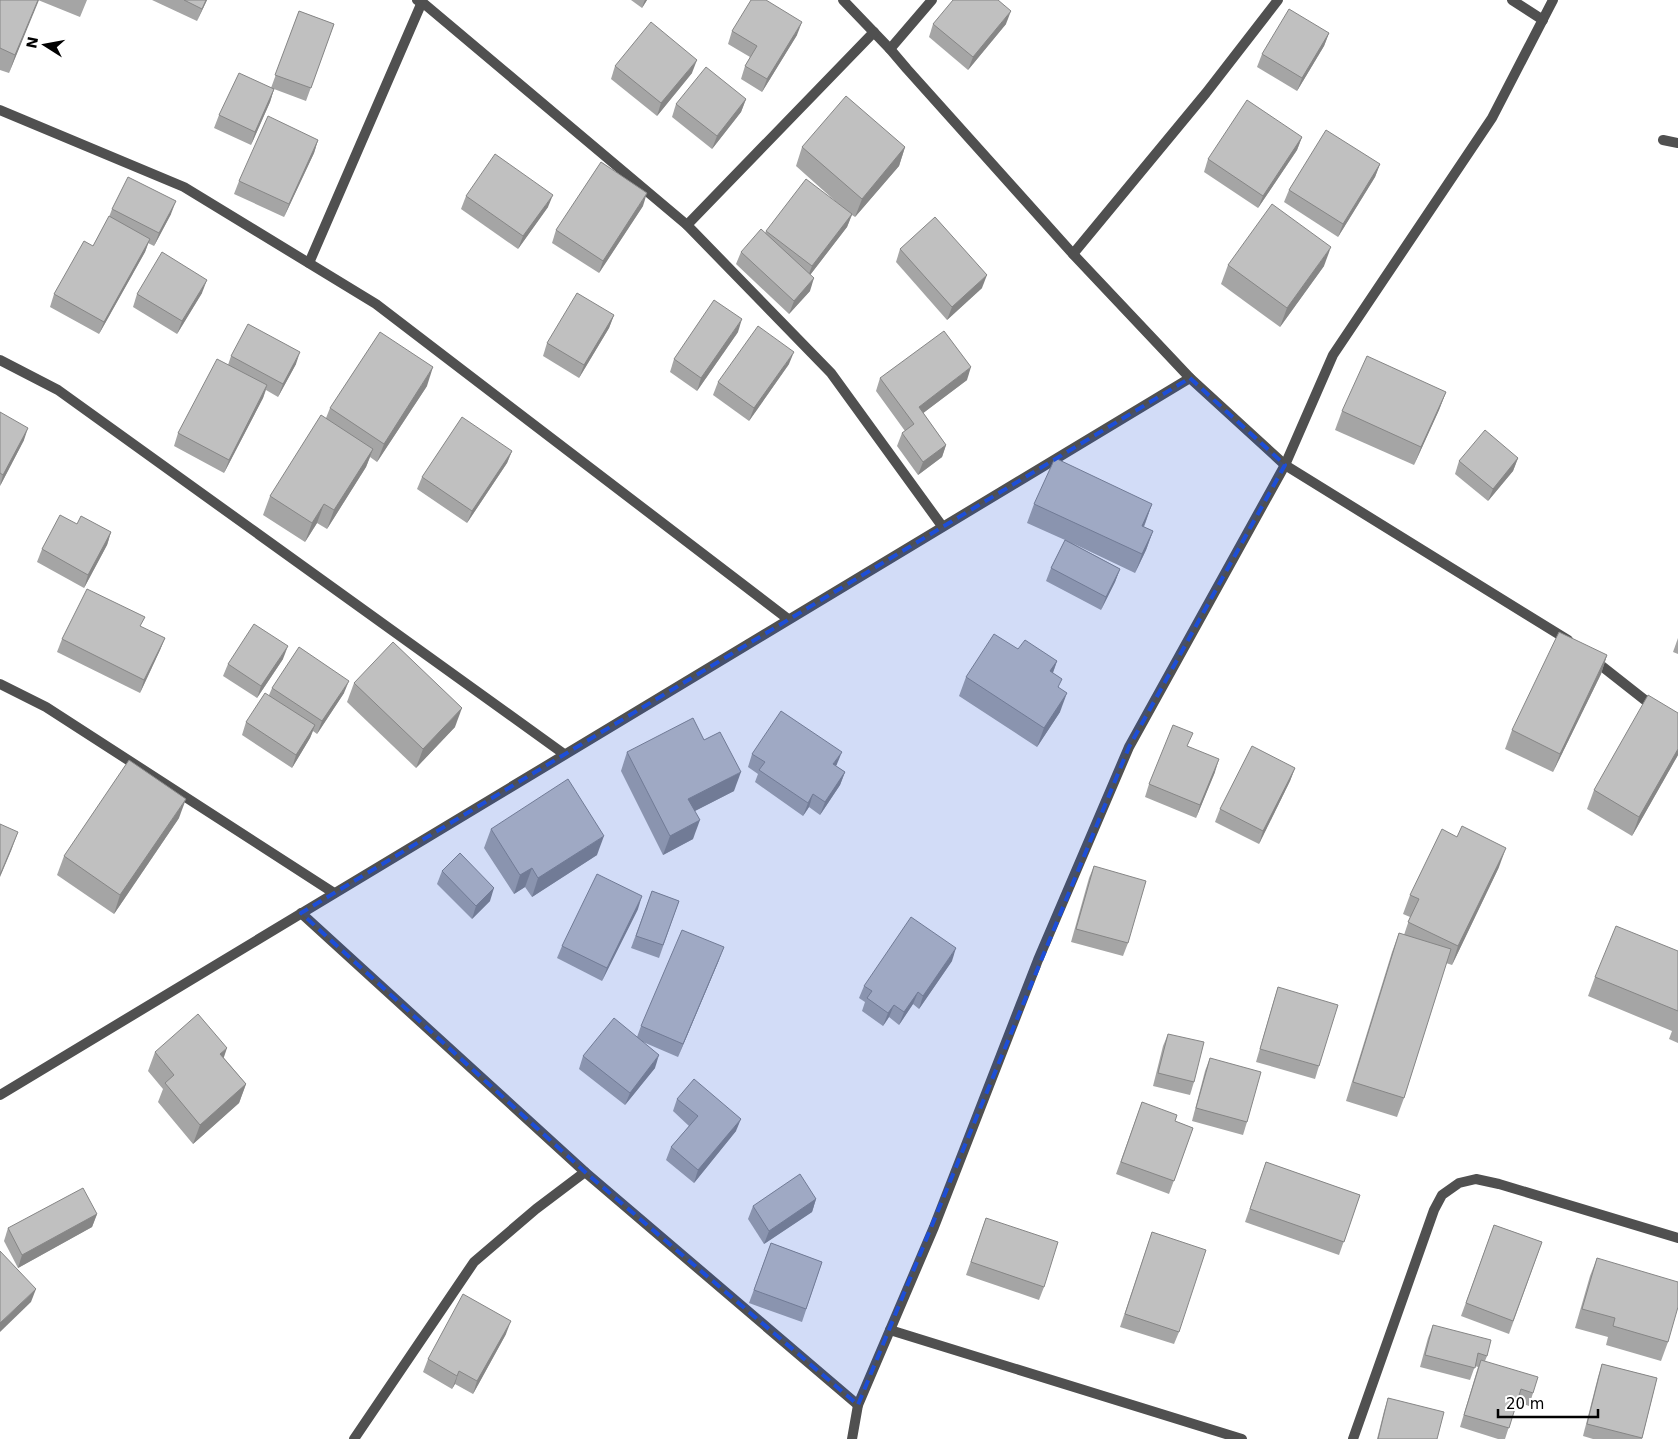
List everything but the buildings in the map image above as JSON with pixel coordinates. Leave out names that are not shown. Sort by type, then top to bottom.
[{"type":"street","points":[[843,0],[890,49],[1073,254],[1190,378],[1285,465],[1560,634],[1662,713]]},
{"type":"street","points":[[890,49],[932,0]]},
{"type":"street","points":[[1073,254],[1206,93],[1278,0]]},
{"type":"street","points":[[1512,0],[1543,20]]},
{"type":"street","points":[[852,1439],[858,1405],[934,1227],[1038,960],[1129,747],[1285,465],[1333,355],[1492,118],[1553,0]]},
{"type":"street","points":[[309,263],[420,1],[688,225],[831,373],[942,526]]},
{"type":"street","points":[[688,225],[874,32]]},
{"type":"street","points":[[0,110],[184,187],[376,304],[788,619]]},
{"type":"street","points":[[1663,140],[1678,143]]},
{"type":"street","points":[[0,360],[58,390],[564,754]]},
{"type":"street","points":[[0,1094],[1190,378]]},
{"type":"street","points":[[0,684],[46,707],[334,893]]},
{"type":"street","points":[[301,913],[586,1172],[858,1405]]},
{"type":"street","points":[[354,1439],[474,1262],[536,1209],[586,1172]]},
{"type":"street","points":[[1353,1439],[1434,1210],[1442,1195],[1459,1183],[1476,1179],[1499,1184],[1678,1238]]},
{"type":"street","points":[[890,1330],[1242,1439]]},
{"type":"highlighted area","points":[[1190,378],[1285,465],[1129,747],[858,1405],[585,1172],[301,913]]}]
